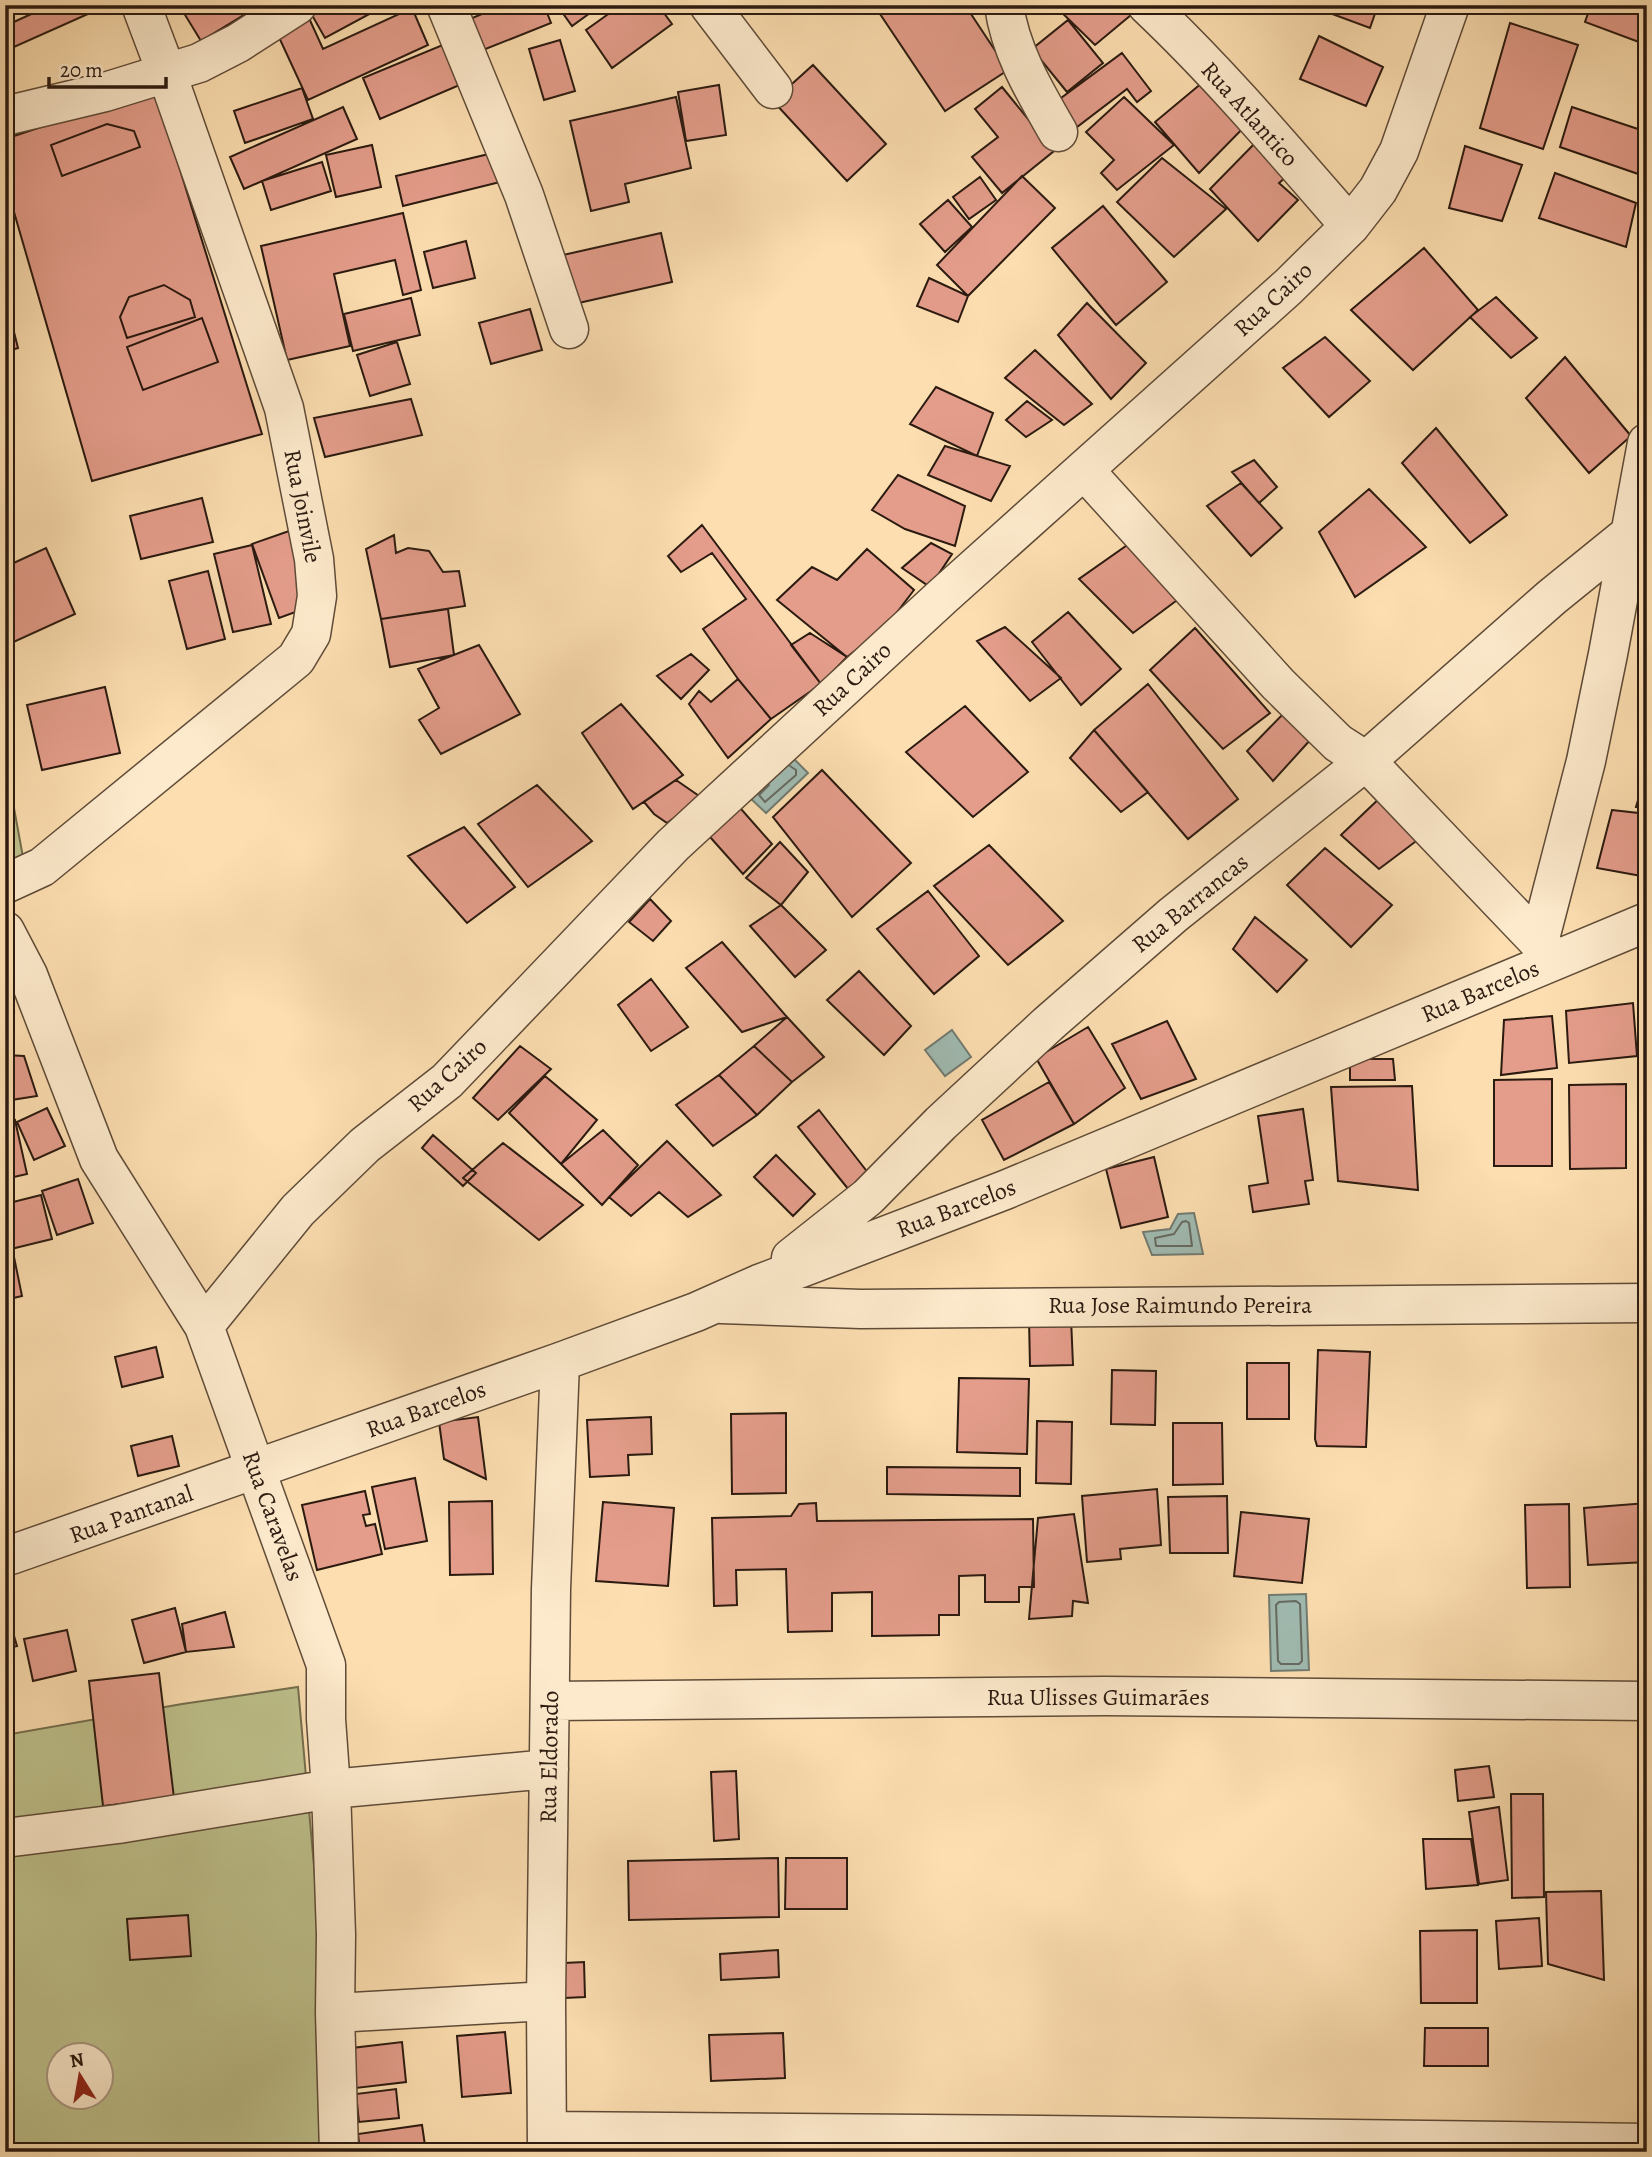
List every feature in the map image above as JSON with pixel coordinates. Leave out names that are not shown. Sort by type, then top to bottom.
[{"type":"street","name":"Rua Joinvile","points":[[5,884],[42,867],[296,659],[311,634],[317,596],[314,559],[284,408],[141,5]]},
{"type":"street","points":[[5,116],[200,63],[238,43],[298,5]]},
{"type":"street","points":[[446,5],[524,195],[569,329]]},
{"type":"street","points":[[709,5],[773,89]]},
{"type":"street","name":"Rua Atlantico","points":[[1147,5],[1184,40],[1255,116],[1350,226]]},
{"type":"street","name":"Rua Cairo","points":[[204,1326],[298,1210],[365,1145],[447,1081],[673,845],[943,596],[1288,287],[1350,226],[1378,190],[1399,151],[1450,5]]},
{"type":"street","points":[[1004,6],[1010,36],[1033,89],[1058,132]]},
{"type":"street","name":"Rua Barcelos","points":[[1547,951],[1647,443]]},
{"type":"street","points":[[1085,471],[1278,684],[1338,743],[1366,761],[1547,951]]},
{"type":"street","name":"Rua Barrancas","points":[[759,1284],[869,1197],[942,1123],[1048,1024],[1173,915],[1366,761],[1552,597],[1631,533]]},
{"type":"street","name":"Rua Barcelos","points":[[256,1469],[560,1362],[1005,1190],[1547,951],[1647,922]]},
{"type":"street","name":"Rua Caravelas","points":[[5,931],[28,975],[99,1159],[204,1326],[326,1665],[336,1935],[339,2152]]},
{"type":"street","name":"Rua Jose Raimundo Pereira","points":[[713,1304],[861,1308],[1647,1303]]},
{"type":"street","name":"Rua Eldorado","points":[[547,2142],[551,1589],[560,1362]]},
{"type":"street","name":"Rua Pantanal","points":[[5,1557],[256,1469]]},
{"type":"street","name":"Rua Ulisses Guimarães","points":[[550,1701],[1119,1696],[1647,1701]]},
{"type":"street","points":[[5,1838],[118,1824],[331,1789],[550,1769]]},
{"type":"street","points":[[335,2013],[546,2001]]},
{"type":"street","points":[[547,2142],[858,2135],[1128,2134],[1647,2143]]},
{"type":"green space","points":[[5,759],[25,868],[5,865]]},
{"type":"green space","points":[[298,1687],[319,1922],[320,2152],[5,2152],[5,1735]]},
{"type":"water","points":[[790,755],[808,773],[766,813],[748,796]]},
{"type":"water","points":[[952,1030],[971,1057],[945,1076],[925,1050]]},
{"type":"water","points":[[1194,1213],[1203,1254],[1152,1255],[1143,1232],[1170,1229],[1178,1214]]},
{"type":"water","points":[[1306,1594],[1309,1670],[1271,1671],[1269,1595]]},
{"type":"building","points":[[51,5],[108,5],[5,51],[5,26]]},
{"type":"building","points":[[179,5],[242,5],[247,13],[201,41]]},
{"type":"building","points":[[314,5],[386,5],[325,38],[308,8]]},
{"type":"building","points":[[457,5],[496,5],[462,18]]},
{"type":"building","points":[[503,5],[544,5],[551,23],[483,50],[470,19]]},
{"type":"building","points":[[557,5],[601,5],[572,26]]},
{"type":"building","points":[[621,5],[658,5],[672,24],[612,68],[586,30]]},
{"type":"building","points":[[880,5],[965,5],[1008,70],[945,111],[876,8]]},
{"type":"building","points":[[1054,5],[1143,5],[1095,45]]},
{"type":"building","points":[[1308,5],[1378,5],[1370,28]]},
{"type":"building","points":[[1591,5],[1647,5],[1647,45],[1585,22]]},
{"type":"building","points":[[412,8],[428,45],[308,100],[277,33],[309,18],[323,49]]},
{"type":"building","points":[[1068,20],[1103,63],[1067,92],[1032,49]]},
{"type":"building","points":[[1510,23],[1578,45],[1543,149],[1480,128]]},
{"type":"building","points":[[1319,36],[1383,67],[1366,106],[1300,79]]},
{"type":"building","points":[[560,40],[575,91],[544,100],[529,49]]},
{"type":"building","points":[[445,44],[462,84],[380,119],[363,78]]},
{"type":"building","points":[[1122,53],[1151,91],[1137,102],[1127,89],[1077,127],[1057,101]]},
{"type":"building","points":[[813,65],[886,144],[847,181],[773,101]]},
{"type":"building","points":[[1209,77],[1255,116],[1199,173],[1155,122]]},
{"type":"building","points":[[719,85],[726,135],[686,141],[678,92]]},
{"type":"building","points":[[1002,87],[1054,151],[1002,193],[972,157],[998,137],[975,109]]},
{"type":"building","points":[[302,88],[313,119],[245,143],[234,111]]},
{"type":"building","points":[[155,89],[262,434],[92,481],[5,181],[5,139]]},
{"type":"building","points":[[676,97],[691,168],[625,184],[629,202],[591,211],[570,121]]},
{"type":"building","points":[[1124,97],[1174,145],[1117,190],[1101,173],[1114,160],[1086,132]]},
{"type":"building","points":[[343,107],[357,139],[244,189],[230,157]]},
{"type":"building","points":[[1572,107],[1647,132],[1647,177],[1560,147]]},
{"type":"building","points":[[107,124],[134,131],[140,147],[62,176],[51,145]]},
{"type":"building","points":[[1260,138],[1292,172],[1279,183],[1298,200],[1258,241],[1210,189]]},
{"type":"building","points":[[372,145],[381,187],[336,197],[326,155]]},
{"type":"building","points":[[1465,146],[1522,165],[1502,221],[1449,208]]},
{"type":"building","points":[[493,153],[500,182],[403,206],[396,176]]},
{"type":"building","points":[[1162,158],[1226,209],[1174,257],[1117,202]]},
{"type":"building","points":[[322,162],[331,191],[271,210],[262,181]]},
{"type":"building","points":[[1555,173],[1636,203],[1626,247],[1539,218]]},
{"type":"building","points":[[1022,176],[1055,208],[968,296],[937,265]]},
{"type":"building","points":[[980,177],[996,200],[969,219],[953,197]]},
{"type":"building","points":[[948,200],[972,227],[945,252],[920,224]]},
{"type":"building","points":[[1103,206],[1167,282],[1116,325],[1052,248]]},
{"type":"building","points":[[403,213],[421,290],[403,295],[395,260],[334,274],[350,346],[287,360],[261,246]]},
{"type":"building","points":[[661,233],[672,282],[574,304],[563,255]]},
{"type":"building","points":[[466,241],[475,278],[433,288],[424,252]]},
{"type":"building","points":[[1424,248],[1478,310],[1413,370],[1351,310]]},
{"type":"building","points":[[929,278],[968,296],[958,322],[917,306]]},
{"type":"building","points":[[164,285],[190,300],[195,317],[127,338],[120,317],[129,297]]},
{"type":"building","points":[[5,296],[18,348],[5,352]]},
{"type":"building","points":[[1496,297],[1537,338],[1511,358],[1470,317]]},
{"type":"building","points":[[411,298],[420,335],[353,351],[344,314]]},
{"type":"building","points":[[1087,303],[1146,363],[1111,399],[1058,335]]},
{"type":"building","points":[[530,309],[542,350],[491,364],[479,323]]},
{"type":"building","points":[[202,318],[218,362],[143,390],[127,347]]},
{"type":"building","points":[[1325,337],[1370,381],[1329,417],[1283,368]]},
{"type":"building","points":[[397,342],[410,384],[370,396],[357,355]]},
{"type":"building","points":[[1035,350],[1092,404],[1064,425],[1005,378]]},
{"type":"building","points":[[1565,357],[1631,436],[1589,473],[1526,398]]},
{"type":"building","points":[[936,387],[993,413],[977,456],[910,424]]},
{"type":"building","points":[[411,399],[422,435],[325,457],[314,418]]},
{"type":"building","points":[[1027,401],[1052,420],[1026,437],[1006,420]]},
{"type":"building","points":[[1436,428],[1507,515],[1470,543],[1402,463]]},
{"type":"building","points":[[945,446],[1010,466],[991,501],[928,475]]},
{"type":"building","points":[[1254,460],[1277,487],[1259,503],[1232,472]]},
{"type":"building","points":[[898,475],[965,506],[955,546],[905,529],[872,510]]},
{"type":"building","points":[[1241,483],[1282,528],[1251,556],[1207,506]]},
{"type":"building","points":[[1369,489],[1426,547],[1355,597],[1319,532]]},
{"type":"building","points":[[202,498],[213,542],[141,559],[130,516]]},
{"type":"building","points":[[702,525],[821,684],[771,719],[738,679],[703,629],[746,599],[712,553],[681,572],[668,556]]},
{"type":"building","points":[[289,531],[315,605],[279,618],[252,544]]},
{"type":"building","points":[[394,535],[396,553],[408,548],[429,551],[443,572],[459,571],[465,606],[381,619],[366,549]]},
{"type":"building","points":[[1133,541],[1192,589],[1133,633],[1079,579]]},
{"type":"building","points":[[931,543],[952,554],[930,587],[902,568]]},
{"type":"building","points":[[252,545],[271,624],[233,632],[214,554]]},
{"type":"building","points":[[46,548],[75,614],[7,645],[5,567]]},
{"type":"building","points":[[867,549],[914,590],[885,628],[847,657],[777,600],[812,567],[837,580]]},
{"type":"building","points":[[208,571],[225,639],[187,649],[169,581]]},
{"type":"building","points":[[448,609],[454,655],[390,667],[381,619]]},
{"type":"building","points":[[1068,612],[1121,669],[1081,705],[1032,642]]},
{"type":"building","points":[[1005,627],[1061,678],[1030,701],[977,641]]},
{"type":"building","points":[[1195,628],[1270,713],[1223,749],[1150,670]]},
{"type":"building","points":[[810,633],[847,657],[821,684],[791,645]]},
{"type":"building","points":[[479,645],[520,714],[441,754],[419,720],[439,708],[418,669]]},
{"type":"building","points":[[691,654],[709,670],[681,699],[657,676]]},
{"type":"building","points":[[738,679],[771,719],[728,758],[689,704],[699,691],[711,702]]},
{"type":"building","points":[[1148,684],[1238,799],[1188,839],[1094,730]]},
{"type":"building","points":[[105,687],[120,753],[42,770],[27,705]]},
{"type":"building","points":[[621,704],[683,775],[633,809],[582,733]]},
{"type":"building","points":[[965,706],[1028,772],[973,817],[906,752]]},
{"type":"building","points":[[1283,714],[1312,738],[1273,781],[1247,751]]},
{"type":"building","points":[[1094,730],[1148,792],[1121,812],[1070,758]]},
{"type":"building","points":[[822,770],[911,863],[852,917],[773,817]]},
{"type":"building","points":[[1647,770],[1647,809],[1636,807]]},
{"type":"building","points":[[676,780],[702,798],[667,823],[654,814],[644,802]]},
{"type":"building","points":[[537,785],[592,841],[528,887],[478,824]]},
{"type":"building","points":[[1383,795],[1423,836],[1379,869],[1341,835]]},
{"type":"building","points":[[734,801],[772,844],[743,874],[702,828]]},
{"type":"building","points":[[1612,810],[1647,814],[1647,877],[1597,868]]},
{"type":"building","points":[[464,827],[515,887],[467,923],[408,856]]},
{"type":"building","points":[[780,842],[808,872],[781,905],[746,878]]},
{"type":"building","points":[[989,845],[1063,921],[1008,965],[934,886]]},
{"type":"building","points":[[1325,848],[1392,905],[1351,947],[1287,885]]},
{"type":"building","points":[[928,891],[979,956],[934,994],[877,929]]},
{"type":"building","points":[[650,899],[671,921],[653,941],[629,922]]},
{"type":"building","points":[[781,905],[826,950],[795,977],[750,926]]},
{"type":"building","points":[[1255,917],[1307,960],[1277,992],[1233,949]]},
{"type":"building","points":[[722,942],[787,1017],[742,1032],[686,968]]},
{"type":"building","points":[[859,971],[911,1026],[884,1055],[827,1000]]},
{"type":"building","points":[[651,979],[688,1027],[651,1051],[618,1005]]},
{"type":"building","points":[[5,986],[14,1011],[5,1014]]},
{"type":"building","points":[[1633,1003],[1637,1056],[1569,1063],[1566,1011]]},
{"type":"building","points":[[1552,1016],[1557,1068],[1501,1075],[1504,1020]]},
{"type":"building","points":[[787,1017],[824,1057],[792,1082],[754,1046]]},
{"type":"building","points":[[1167,1021],[1196,1079],[1141,1099],[1112,1044]]},
{"type":"building","points":[[1088,1027],[1125,1088],[1074,1124],[1036,1058]]},
{"type":"building","points":[[520,1046],[551,1069],[498,1120],[473,1098]]},
{"type":"building","points":[[754,1046],[792,1082],[757,1115],[719,1075]]},
{"type":"building","points":[[5,1055],[24,1056],[37,1096],[5,1101]]},
{"type":"building","points":[[1350,1059],[1393,1059],[1395,1080],[1350,1080]]},
{"type":"building","points":[[719,1075],[757,1115],[713,1146],[676,1105]]},
{"type":"building","points":[[545,1076],[597,1120],[561,1164],[509,1113]]},
{"type":"building","points":[[1552,1079],[1552,1166],[1494,1166],[1494,1080]]},
{"type":"building","points":[[1049,1082],[1074,1124],[1004,1160],[982,1120]]},
{"type":"building","points":[[1626,1084],[1626,1168],[1570,1169],[1569,1085]]},
{"type":"building","points":[[1412,1086],[1418,1190],[1338,1181],[1331,1087]]},
{"type":"building","points":[[47,1108],[65,1146],[34,1160],[17,1122]]},
{"type":"building","points":[[1303,1109],[1313,1180],[1305,1181],[1309,1204],[1253,1212],[1249,1186],[1268,1183],[1258,1116]]},
{"type":"building","points":[[819,1110],[869,1174],[849,1190],[798,1127]]},
{"type":"building","points":[[15,1120],[27,1174],[5,1179],[5,1122]]},
{"type":"building","points":[[603,1130],[638,1165],[602,1205],[561,1164]]},
{"type":"building","points":[[433,1135],[476,1173],[463,1186],[422,1148]]},
{"type":"building","points":[[667,1141],[721,1195],[688,1217],[659,1192],[631,1216],[609,1197]]},
{"type":"building","points":[[503,1143],[583,1205],[539,1240],[463,1178]]},
{"type":"building","points":[[776,1155],[815,1194],[793,1216],[754,1177]]},
{"type":"building","points":[[1154,1157],[1168,1217],[1121,1228],[1106,1169]]},
{"type":"building","points":[[78,1179],[93,1223],[57,1235],[42,1191]]},
{"type":"building","points":[[41,1195],[52,1239],[11,1249],[5,1226],[5,1204]]},
{"type":"building","points":[[14,1257],[22,1296],[5,1300],[5,1259]]},
{"type":"building","points":[[1071,1318],[1073,1365],[1030,1366],[1029,1319]]},
{"type":"building","points":[[156,1347],[163,1377],[122,1387],[115,1357]]},
{"type":"building","points":[[1318,1350],[1370,1352],[1366,1447],[1317,1446]]},
{"type":"building","points":[[1247,1363],[1289,1363],[1289,1419],[1247,1419]]},
{"type":"building","points":[[1112,1370],[1156,1371],[1155,1425],[1111,1424]]},
{"type":"building","points":[[959,1378],[1029,1379],[1027,1454],[957,1452]]},
{"type":"building","points":[[786,1413],[786,1493],[732,1494],[731,1414]]},
{"type":"building","points":[[478,1417],[486,1479],[444,1459],[439,1422]]},
{"type":"building","points":[[651,1417],[652,1454],[628,1455],[629,1475],[590,1477],[587,1420]]},
{"type":"building","points":[[1037,1421],[1072,1422],[1071,1484],[1036,1483]]},
{"type":"building","points":[[1173,1423],[1222,1423],[1223,1484],[1173,1485]]},
{"type":"building","points":[[172,1436],[179,1466],[138,1476],[131,1446]]},
{"type":"building","points":[[887,1467],[1020,1468],[1020,1496],[887,1494]]},
{"type":"building","points":[[415,1478],[427,1541],[385,1549],[372,1487]]},
{"type":"building","points":[[1157,1489],[1161,1545],[1120,1549],[1121,1559],[1087,1562],[1082,1496]]},
{"type":"building","points":[[365,1491],[370,1514],[363,1515],[366,1526],[375,1524],[382,1554],[317,1570],[302,1505]]},
{"type":"building","points":[[1227,1496],[1228,1553],[1170,1553],[1168,1497]]},
{"type":"building","points":[[492,1501],[493,1574],[450,1575],[449,1502]]},
{"type":"building","points":[[603,1502],[674,1508],[668,1586],[596,1581]]},
{"type":"building","points":[[816,1503],[817,1521],[1033,1519],[1034,1587],[1019,1587],[1019,1602],[985,1602],[985,1575],[959,1576],[959,1615],[939,1615],[939,1635],[872,1636],[872,1592],[832,1593],[832,1631],[788,1632],[786,1569],[736,1570],[737,1605],[714,1606],[712,1518],[791,1516],[799,1504]]},
{"type":"building","points":[[1647,1503],[1647,1562],[1588,1565],[1584,1508]]},
{"type":"building","points":[[1569,1504],[1570,1587],[1527,1588],[1525,1505]]},
{"type":"building","points":[[1241,1512],[1309,1519],[1302,1583],[1234,1576]]},
{"type":"building","points":[[1074,1514],[1088,1603],[1073,1601],[1072,1616],[1029,1619],[1038,1518]]},
{"type":"building","points":[[175,1608],[186,1652],[144,1663],[132,1620]]},
{"type":"building","points":[[225,1612],[234,1647],[186,1652],[182,1624]]},
{"type":"building","points":[[9,1619],[17,1646],[5,1649],[5,1620]]},
{"type":"building","points":[[67,1630],[76,1671],[33,1681],[24,1639]]},
{"type":"building","points":[[159,1673],[174,1798],[103,1806],[89,1681]]},
{"type":"building","points":[[1489,1766],[1494,1797],[1458,1801],[1455,1770]]},
{"type":"building","points":[[736,1771],[739,1839],[714,1841],[711,1772]]},
{"type":"building","points":[[1511,1794],[1543,1794],[1544,1897],[1512,1898]]},
{"type":"building","points":[[1499,1807],[1508,1880],[1479,1884],[1469,1812]]},
{"type":"building","points":[[1423,1839],[1471,1839],[1478,1885],[1426,1889]]},
{"type":"building","points":[[778,1858],[779,1917],[629,1920],[628,1861]]},
{"type":"building","points":[[786,1858],[847,1858],[847,1909],[785,1909]]},
{"type":"building","points":[[1601,1891],[1604,1980],[1548,1964],[1546,1892]]},
{"type":"building","points":[[188,1915],[191,1956],[130,1960],[127,1919]]},
{"type":"building","points":[[1539,1918],[1542,1966],[1499,1969],[1496,1921]]},
{"type":"building","points":[[1477,1930],[1477,2003],[1421,2003],[1420,1931]]},
{"type":"building","points":[[778,1950],[779,1977],[721,1980],[720,1954]]},
{"type":"building","points":[[584,1962],[585,1997],[564,1998],[564,1963]]},
{"type":"building","points":[[1640,1975],[1647,1976],[1647,2028],[1640,2028]]},
{"type":"building","points":[[1425,2028],[1488,2028],[1488,2066],[1424,2066]]},
{"type":"building","points":[[505,2032],[511,2093],[462,2097],[457,2036]]},
{"type":"building","points":[[783,2033],[785,2078],[711,2081],[709,2035]]},
{"type":"building","points":[[402,2042],[406,2082],[356,2088],[352,2048]]},
{"type":"building","points":[[396,2089],[399,2118],[359,2122],[356,2094]]},
{"type":"building","points":[[422,2125],[426,2152],[360,2152],[358,2134]]},
{"type":"building","points":[[507,2145],[508,2152],[442,2152]]},
{"type":"building","points":[[513,2148],[513,2152],[447,2152],[447,2149]]}]
